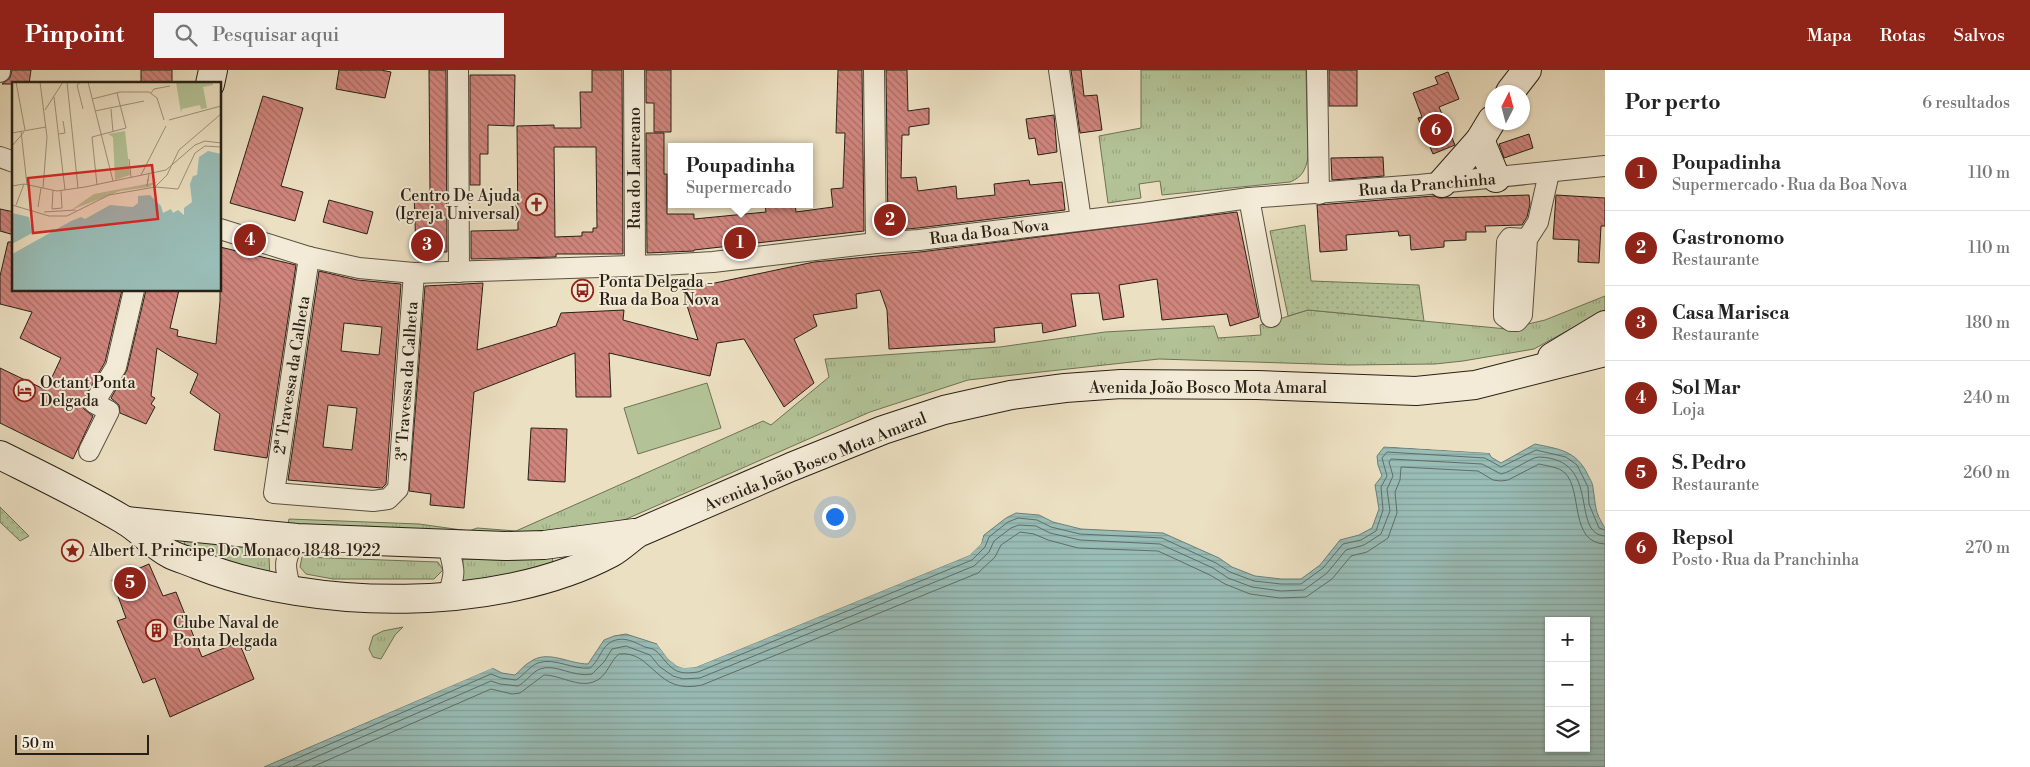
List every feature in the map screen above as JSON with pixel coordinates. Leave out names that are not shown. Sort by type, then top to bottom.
[{"type":"main road","points":[[1515,85],[1527,70]]},
{"type":"main road","points":[[1486,130],[1496,178]]},
{"type":"main road","points":[[1442,183],[1486,130]]},
{"type":"main road","name":"Avenida João Bosco Mota Amaral","points":[[1531,370],[1605,325]]},
{"type":"main road","name":"Avenida João Bosco Mota Amaral","points":[[0,455],[126,521],[169,553],[228,577],[292,590],[367,598],[447,597],[532,583],[572,570],[612,553],[638,533],[883,430],[944,410],[1012,395],[1065,388],[1121,384],[1257,384],[1416,391],[1475,385],[1605,352]]},
{"type":"main road","name":"Avenida João Bosco Mota Amaral","points":[[126,521],[297,538],[505,546],[544,545],[638,533]]},
{"type":"street","points":[[458,70],[459,272]]},
{"type":"street","name":"Rua do Laureano","points":[[634,70],[635,266]]},
{"type":"street","points":[[874,70],[876,243]]},
{"type":"street","points":[[1059,70],[1081,220]]},
{"type":"street","points":[[1317,70],[1319,194]]},
{"type":"street","points":[[0,157],[12,161]]},
{"type":"street","name":"Rua da Pranchinha","points":[[1249,198],[1442,183],[1605,166]]},
{"type":"street","points":[[1527,239],[1538,222],[1549,173]]},
{"type":"street","points":[[1249,198],[1271,317]]},
{"type":"street","name":"Rua da Boa Nova","points":[[221,229],[309,257],[359,268],[414,273],[459,272],[713,262],[876,243],[919,240],[1249,198]]},
{"type":"street","name":"2ª Travessa da Calheta","points":[[309,257],[274,493],[373,501],[388,499],[398,489]]},
{"type":"street","name":"3ª Travessa da Calheta","points":[[398,489],[414,273]]},
{"type":"street","points":[[89,451],[109,411],[94,403],[116,367],[134,291]]},
{"type":"street","points":[[292,590],[285,569],[286,555],[297,538]]},
{"type":"street","points":[[446,543],[454,566],[454,579],[447,597]]},
{"type":"green space","points":[[1141,70],[1306,70],[1308,158],[1306,167],[1297,178],[1290,182],[1162,195],[1160,181],[1139,184],[1141,198],[1108,203],[1099,136],[1141,128]]},
{"type":"green space","points":[[1305,225],[1311,281],[1419,285],[1424,321],[1308,310],[1288,316],[1270,231]]},
{"type":"green space","points":[[1605,296],[1605,310],[1534,349],[1463,361],[1435,364],[1347,365],[1159,359],[968,380],[870,412],[615,524],[559,537],[287,529],[289,519],[419,524],[469,531],[477,528],[516,531],[763,421],[771,425],[829,377],[825,359],[1000,347],[1105,332],[1214,326],[1218,338],[1261,335],[1260,325],[1308,310],[1507,329],[1545,320]]},
{"type":"green space","points":[[707,383],[721,428],[638,454],[624,408]]},
{"type":"green space","points":[[0,507],[29,536],[20,541],[0,522]]},
{"type":"green space","points":[[183,538],[233,546],[273,549],[269,558],[270,578],[187,552]]},
{"type":"green space","points":[[302,557],[438,562],[443,570],[434,579],[333,579],[306,574],[300,567]]},
{"type":"green space","points":[[552,557],[554,567],[462,589],[463,559],[512,560]]},
{"type":"green space","points":[[403,627],[395,635],[381,659],[373,657],[369,649],[373,636],[383,631]]},
{"type":"water","points":[[1535,444],[1551,447],[1577,459],[1592,484],[1597,513],[1605,528],[1605,767],[264,767],[492,668],[502,673],[515,675],[528,663],[537,658],[544,657],[588,664],[604,640],[614,636],[626,634],[657,644],[668,659],[677,666],[696,667],[970,555],[981,544],[984,535],[1006,518],[1016,513],[1039,515],[1053,522],[1081,529],[1163,533],[1219,558],[1232,567],[1255,576],[1301,579],[1320,565],[1340,540],[1359,535],[1372,528],[1379,509],[1375,485],[1382,476],[1377,456],[1384,447],[1489,453],[1491,457],[1501,463]]},
{"type":"pier","points":[[1384,444],[1489,451],[1489,453],[1381,446]]},
{"type":"pier","points":[[984,531],[981,544],[970,555],[696,667],[684,668],[677,666],[668,659],[657,644],[659,643],[678,664],[684,666],[696,665],[968,553],[978,543]]},
{"type":"pier","points":[[491,666],[495,667],[262,767],[263,765]]},
{"type":"building","points":[[12,70],[31,70],[29,82],[2,84],[10,78]]},
{"type":"building","points":[[141,70],[172,70],[172,82],[141,82]]},
{"type":"building","points":[[339,70],[381,70],[391,72],[385,98],[336,89]]},
{"type":"building","points":[[429,70],[446,70],[447,252],[416,252],[414,193],[430,192]]},
{"type":"building","points":[[592,70],[622,70],[623,254],[556,254],[556,257],[471,259],[471,231],[518,230],[517,126],[554,125],[554,128],[581,128],[580,92],[592,92]],"holes":[[[554,147],[596,147],[597,228],[593,228],[593,232],[582,232],[582,236],[555,237]]]},
{"type":"building","points":[[646,70],[671,70],[671,132],[654,132],[654,103],[646,103]]},
{"type":"building","points":[[838,70],[862,70],[864,231],[694,251],[647,253],[646,133],[664,133],[664,174],[667,174],[667,214],[694,214],[694,219],[766,212],[766,208],[796,208],[796,212],[833,207],[831,189],[843,188],[845,133],[836,133]]},
{"type":"building","points":[[886,70],[907,70],[908,111],[929,108],[929,124],[909,127],[909,135],[902,135],[901,178],[916,177],[918,191],[956,186],[957,199],[995,195],[994,184],[1029,180],[1030,185],[1062,182],[1065,210],[918,228],[896,230],[895,227],[888,228]]},
{"type":"building","points":[[1071,70],[1081,70],[1084,96],[1097,95],[1102,130],[1080,133]]},
{"type":"building","points":[[1329,70],[1357,70],[1357,106],[1329,106]]},
{"type":"building","points":[[1448,72],[1459,99],[1439,107],[1455,145],[1433,154],[1418,118],[1422,117],[1413,93],[1438,84],[1435,77]]},
{"type":"building","points":[[470,75],[515,75],[514,126],[488,125],[488,154],[480,154],[480,185],[470,185]]},
{"type":"building","points":[[263,96],[303,108],[281,186],[303,192],[295,221],[230,203]]},
{"type":"building","points":[[1054,115],[1057,152],[1038,155],[1035,138],[1029,139],[1026,119]]},
{"type":"building","points":[[1529,134],[1533,148],[1504,158],[1499,144]]},
{"type":"building","points":[[1383,157],[1384,176],[1332,180],[1331,158]]},
{"type":"building","points":[[1529,195],[1530,204],[1527,217],[1522,225],[1485,226],[1486,232],[1466,232],[1466,240],[1444,241],[1444,247],[1411,250],[1410,235],[1399,236],[1398,231],[1346,235],[1347,250],[1320,252],[1317,205],[1434,196],[1439,198]]},
{"type":"building","points":[[1556,195],[1605,198],[1605,226],[1601,226],[1599,263],[1578,262],[1579,240],[1553,239]]},
{"type":"building","points":[[329,200],[373,212],[367,234],[323,222]]},
{"type":"building","points":[[0,209],[12,212],[12,234],[0,231]]},
{"type":"building","points":[[1237,212],[1259,317],[1230,326],[1227,314],[1162,320],[1157,279],[1119,285],[1124,317],[1103,320],[1099,293],[1071,294],[1076,326],[1043,333],[1042,323],[994,328],[995,342],[889,349],[887,310],[880,290],[856,294],[857,308],[813,315],[817,326],[794,339],[814,383],[784,407],[744,339],[717,343],[710,376],[609,353],[611,397],[576,397],[575,353],[474,392],[464,508],[430,505],[431,494],[409,491],[425,286],[483,283],[477,350],[556,326],[561,313],[624,310],[623,320],[698,340],[682,290],[814,262],[920,252]]},
{"type":"building","points":[[8,242],[12,242],[12,291],[122,291],[105,362],[82,402],[84,409],[93,416],[73,459],[0,423],[0,368],[46,390],[61,358],[20,338],[32,312],[0,304],[0,276]]},
{"type":"building","points":[[221,247],[296,265],[267,458],[214,450],[220,414],[190,393],[198,374],[157,348],[151,396],[155,398],[151,404],[155,407],[146,424],[120,413],[119,405],[111,398],[127,370],[146,291],[179,291],[170,328],[178,330],[177,336],[216,344],[220,301]]},
{"type":"building","points":[[319,271],[357,280],[401,284],[386,484],[382,488],[288,480]],"holes":[[[344,323],[382,327],[379,355],[341,351]],[[328,405],[357,408],[352,450],[323,447]]]},
{"type":"building","points":[[531,428],[567,429],[565,482],[528,480]]},
{"type":"building","name":"Clube Naval de Ponta Delgada","points":[[149,564],[163,596],[176,592],[202,657],[239,642],[254,679],[170,717],[155,678],[143,683],[117,621],[126,618],[112,580]]},
{"type":"place","name":"Repsol","points":[[1436,130]]},
{"type":"place","name":"Centro De Ajuda (Igreja Universal)","points":[[536,204]]},
{"type":"place","name":"Gastronomo","points":[[890,220]]},
{"type":"place","name":"Sol Mar","points":[[250,240]]},
{"type":"place","name":"Poupadinha","points":[[740,243]]},
{"type":"place","name":"Casa Marisca","points":[[427,245]]},
{"type":"place","name":"Ponta Delgada - Rua da Boa Nova","points":[[583,290]]},
{"type":"place","name":"Octant Ponta Delgada","points":[[24,391]]},
{"type":"place","name":"Albert I. Principe Do Monaco 1848-1922","points":[[73,550]]},
{"type":"place","name":"S. Pedro","points":[[130,583]]},
{"type":"place","name":"Clube Naval de Ponta Delgada","points":[[157,631]]}]
